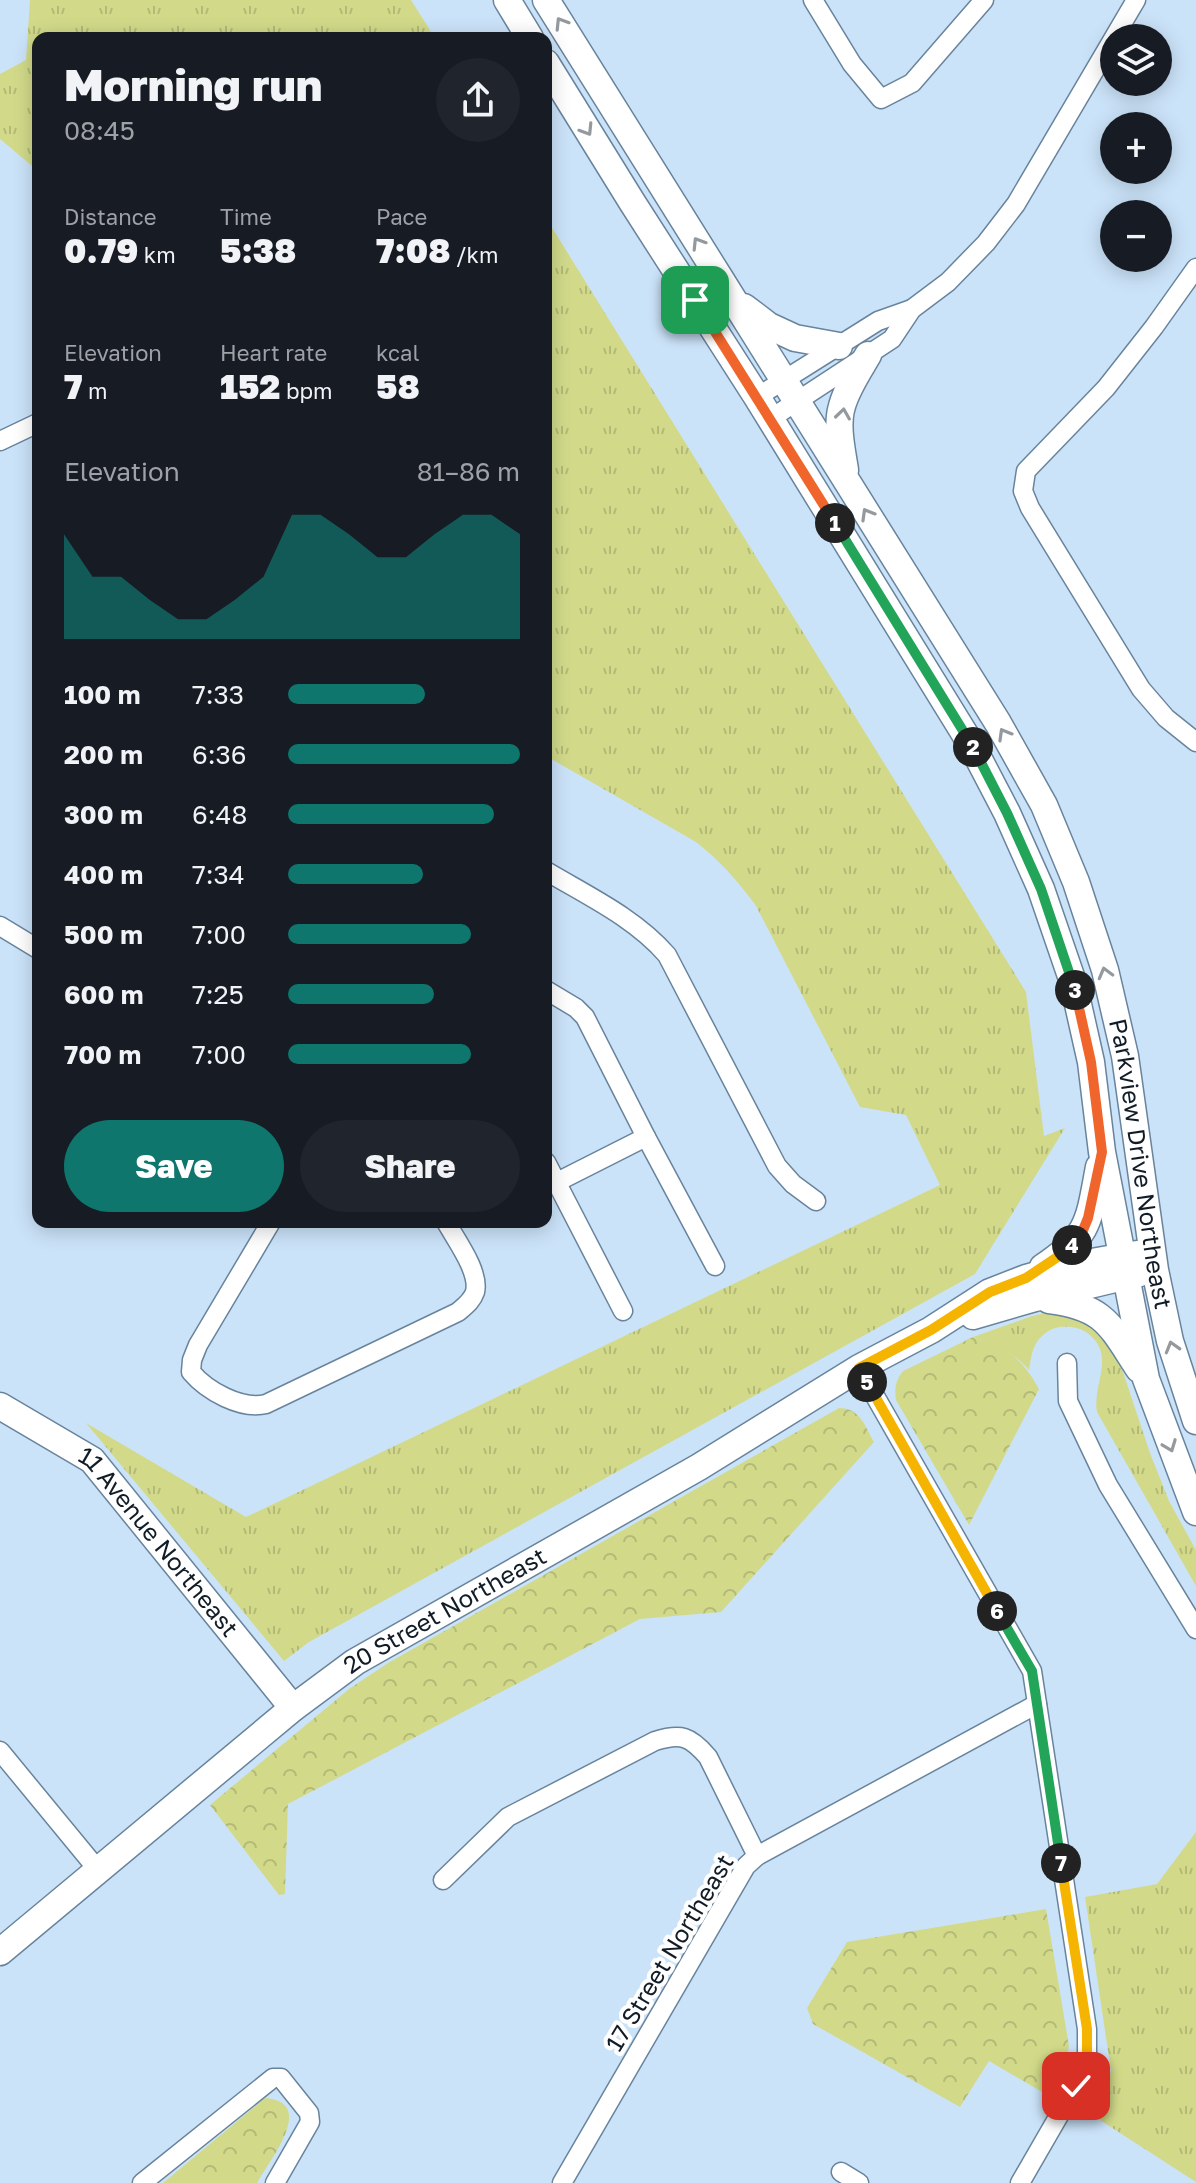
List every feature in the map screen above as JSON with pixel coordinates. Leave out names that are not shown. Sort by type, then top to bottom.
[{"type":"main road","points":[[507,0],[526,32]]},
{"type":"main road","name":"Parkview Drive Northeast","points":[[546,0],[998,723],[1044,805],[1076,882],[1105,970],[1125,1056],[1154,1261],[1170,1341],[1196,1421]]},
{"type":"main road","name":"Parkview Drive Northeast","points":[[552,73],[971,744],[1007,813],[1041,889],[1073,982],[1091,1062],[1102,1152],[1146,1379],[1196,1512]]},
{"type":"main road","points":[[733,299],[769,326],[795,338],[839,346]]},
{"type":"main road","points":[[845,477],[841,409],[868,355]]},
{"type":"main road","points":[[1102,1152],[1088,1218],[1081,1235],[1031,1288],[1082,1305],[1095,1313],[1109,1325],[1146,1379]]},
{"type":"main road","name":"20 Street Northeast","points":[[0,1952],[293,1708],[355,1662],[699,1467],[859,1368],[931,1330],[1031,1288],[1069,1266],[1123,1266],[1154,1261]]},
{"type":"main road","name":"11 Avenue Northeast","points":[[0,1406],[92,1460],[293,1708]]},
{"type":"street","points":[[813,0],[852,64],[881,99],[912,83],[984,0]]},
{"type":"street","points":[[791,391],[839,346],[878,321],[912,309],[948,282],[986,243],[1016,204],[1136,0]]},
{"type":"street","points":[[1196,268],[1106,388],[1026,471],[1023,491],[1030,508],[1141,689],[1166,718],[1196,742]]},
{"type":"street","points":[[764,408],[791,391],[868,355],[892,339],[912,309]]},
{"type":"street","points":[[0,441],[32,426]]},
{"type":"street","points":[[552,875],[637,926],[667,955],[777,1166],[793,1184],[816,1201]]},
{"type":"street","points":[[0,926],[32,945]]},
{"type":"street","points":[[552,994],[585,1017],[715,1266]]},
{"type":"street","points":[[557,1182],[646,1137]]},
{"type":"street","points":[[552,1173],[623,1311]]},
{"type":"street","points":[[267,1228],[192,1360],[191,1372],[199,1381],[237,1403],[249,1406],[266,1404],[458,1312],[474,1295],[474,1273],[449,1228]]},
{"type":"street","points":[[1067,1363],[1068,1401],[1108,1485],[1196,1629]]},
{"type":"street","points":[[859,1368],[1032,1671],[1087,2029],[1087,2059],[1076,2086],[1020,2183]]},
{"type":"street","name":"17 Street Northeast","points":[[562,2183],[746,1866],[757,1856],[1037,1704]]},
{"type":"street","points":[[443,1880],[508,1817],[655,1741],[671,1736],[685,1736],[708,1757],[757,1856]]},
{"type":"street","points":[[0,1751],[98,1870]]},
{"type":"street","points":[[142,2183],[273,2078],[281,2078],[309,2113],[310,2122],[275,2183]]},
{"type":"street","points":[[841,2172],[859,2183]]},
{"type":"green space","points":[[30,0],[411,0],[431,32],[32,32],[32,166],[0,139],[0,74],[26,60]]},
{"type":"green space","points":[[552,228],[1026,992],[1044,1136],[1065,1128],[975,1274],[309,1642],[284,1661],[86,1423],[246,1517],[940,1185],[906,1115],[860,1107],[756,906],[713,856],[696,842],[552,759]]},
{"type":"green space","points":[[1059,1310],[1095,1321],[1117,1354],[1169,1501],[1196,1550],[1196,1586],[1097,1412],[1102,1357],[1096,1341],[1074,1328],[1049,1331],[1036,1343],[1029,1370],[1004,1350],[973,1337]]},
{"type":"green space","points":[[973,1337],[1012,1355],[1039,1389],[969,1525],[896,1400],[895,1392],[903,1371]]},
{"type":"green space","points":[[839,1408],[857,1415],[874,1442],[721,1612],[640,1619],[288,1804],[285,1894],[279,1895],[210,1805],[349,1689],[388,1663]]},
{"type":"green space","points":[[1196,1832],[1196,2182],[1089,2113],[1111,2071],[1085,1897],[1157,1884]]},
{"type":"green space","points":[[1046,1909],[1069,2046],[1063,2074],[1049,2096],[989,2061],[960,2107],[813,2024],[807,2008],[847,1942]]},
{"type":"green space","points":[[265,2098],[280,2102],[288,2110],[289,2121],[279,2147],[257,2183],[163,2183]]},
{"type":"route","points":[[695,300],[971,744],[1007,813],[1041,889],[1073,982],[1091,1062],[1102,1152],[1092,1204],[1081,1235],[1059,1256],[1026,1278],[990,1292],[931,1330],[859,1368],[1032,1671],[1087,2029],[1087,2059],[1076,2086]]}]
